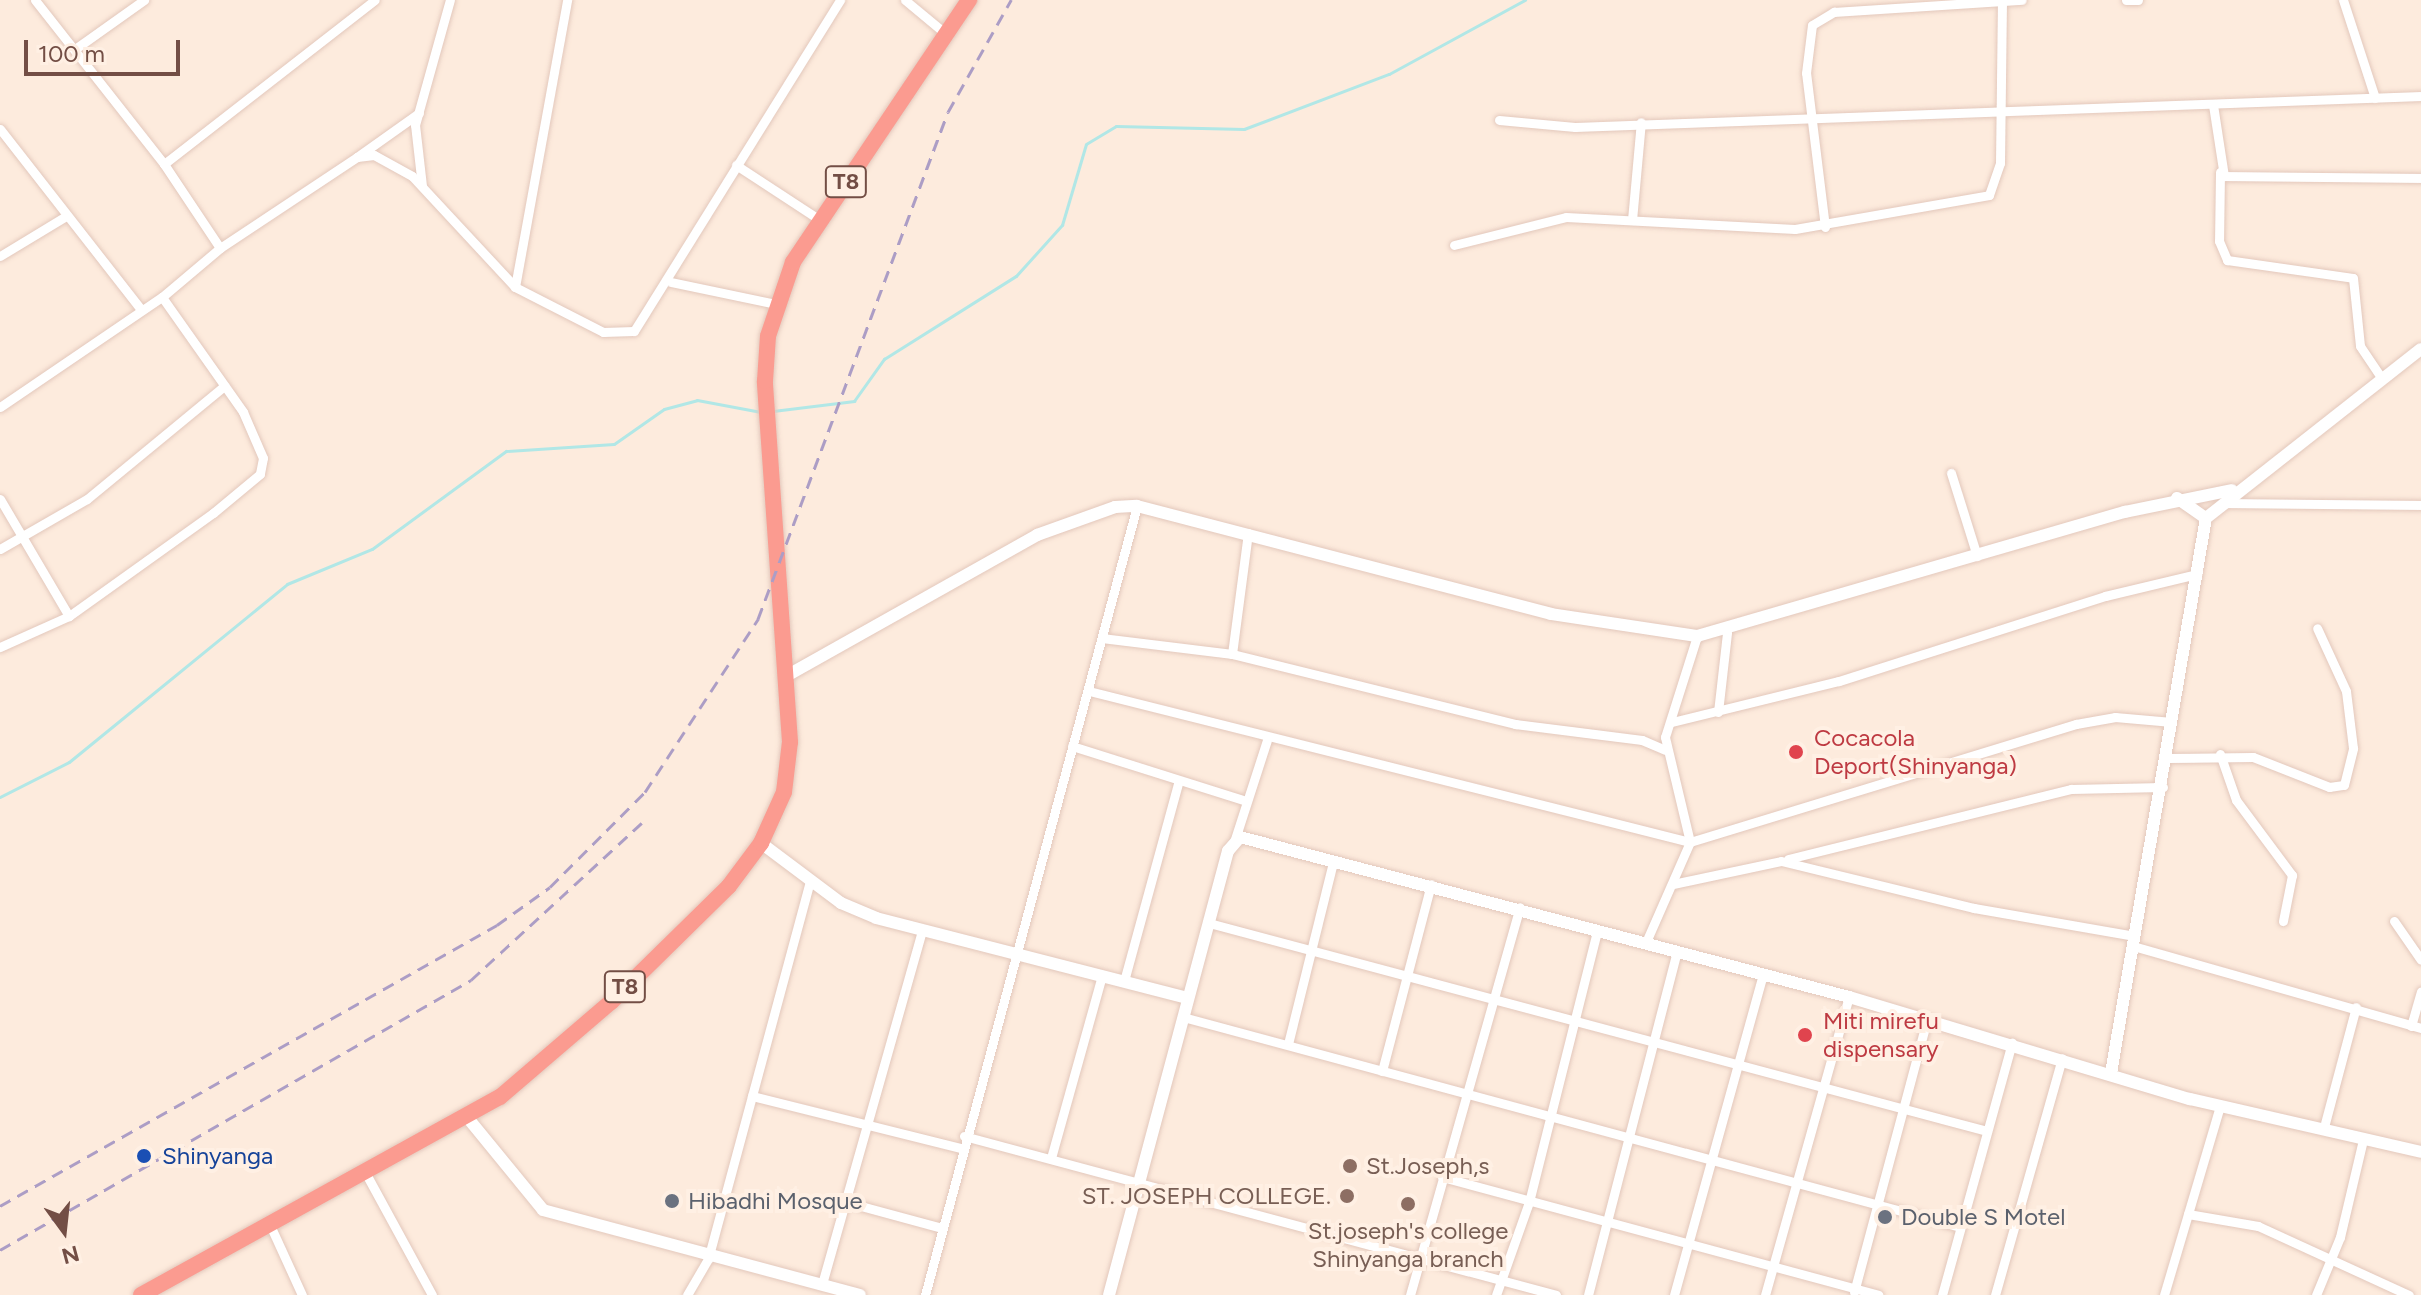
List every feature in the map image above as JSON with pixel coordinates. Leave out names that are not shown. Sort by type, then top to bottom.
[{"type":"highway","name":"T8","points":[[141,1295],[467,1117],[600,1012],[729,886],[761,843],[787,773],[788,675],[765,381],[776,304],[820,220],[969,0]]},
{"type":"street","points":[[35,0],[164,164],[220,248]]},
{"type":"street","points":[[75,49],[144,0]]},
{"type":"street","points":[[164,164],[375,0]]},
{"type":"street","points":[[422,186],[419,113],[450,0]]},
{"type":"street","points":[[515,287],[567,0]]},
{"type":"street","points":[[357,157],[386,158],[422,186],[515,287],[557,312],[623,335],[643,323],[671,282],[736,165],[840,0]]},
{"type":"street","points":[[905,0],[946,34]]},
{"type":"street","points":[[1825,227],[1806,50],[1819,18],[2022,0]]},
{"type":"street","points":[[2126,0],[2138,0]]},
{"type":"street","points":[[2343,0],[2375,98]]},
{"type":"street","points":[[1454,245],[1530,222],[1632,220],[1724,230],[1825,227],[1989,195],[2000,163],[1997,110],[2002,2]]},
{"type":"street","points":[[1499,120],[1575,127],[1641,122],[1811,119],[2421,96]]},
{"type":"street","points":[[2213,105],[2220,172],[2219,241],[2227,260],[2353,278],[2360,346],[2382,379]]},
{"type":"street","points":[[1,405],[140,308],[162,297],[220,248],[419,113]]},
{"type":"street","points":[[1632,220],[1641,122]]},
{"type":"street","points":[[1,133],[140,308]]},
{"type":"street","points":[[736,165],[820,220]]},
{"type":"street","points":[[2220,172],[2421,178]]},
{"type":"street","points":[[0,256],[66,216]]},
{"type":"street","points":[[671,282],[776,304]]},
{"type":"street","points":[[0,647],[69,616],[260,474],[258,441],[162,297]]},
{"type":"street","points":[[2111,1073],[2168,758],[2206,518],[2232,490],[2382,379],[2419,356]]},
{"type":"street","points":[[0,549],[87,499],[224,386]]},
{"type":"street","points":[[1951,473],[1977,556]]},
{"type":"street","points":[[788,675],[1037,535],[1086,513],[1137,506],[1551,614],[1697,636],[1727,633],[2177,498],[2232,490]]},
{"type":"street","points":[[2177,498],[2206,518]]},
{"type":"street","points":[[0,499],[69,616]]},
{"type":"street","points":[[2219,503],[2421,505]]},
{"type":"street","points":[[925,1295],[964,1136],[1089,691],[1137,506]]},
{"type":"street","points":[[1232,654],[1248,533]]},
{"type":"street","points":[[1672,722],[1718,712],[2197,574]]},
{"type":"street","points":[[2168,758],[2220,754],[2274,763],[2329,787],[2347,781],[2353,748],[2346,691],[2317,628]]},
{"type":"street","points":[[1718,712],[1727,633]]},
{"type":"street","points":[[1646,942],[1690,842],[1665,750],[1697,636]]},
{"type":"street","points":[[1102,638],[1232,654],[1515,724],[1642,740],[1665,750]]},
{"type":"street","points":[[1089,691],[1267,740],[1690,842],[2076,724],[2115,717],[2172,722]]},
{"type":"street","points":[[1109,1295],[1187,998],[1267,740]]},
{"type":"street","points":[[1072,746],[1178,783],[1246,801]]},
{"type":"street","points":[[2220,754],[2236,800],[2292,875],[2283,921]]},
{"type":"street","points":[[1124,981],[1178,783]]},
{"type":"street","points":[[1673,884],[1781,861],[2071,789],[2163,787]]},
{"type":"street","points":[[1235,839],[1520,907],[1597,932],[1677,950],[2012,1043],[2220,1106],[2324,1127],[2363,1140],[2421,1152]]},
{"type":"street","points":[[761,843],[810,882],[876,918],[1187,998]]},
{"type":"street","points":[[1781,861],[1974,908],[2134,941],[2416,1027],[2421,991]]},
{"type":"street","points":[[1288,1044],[1333,862]]},
{"type":"street","points":[[687,1295],[708,1259],[810,882]]},
{"type":"street","points":[[1382,1071],[1431,884]]},
{"type":"street","points":[[1410,1295],[1520,907]]},
{"type":"street","points":[[2394,921],[2421,960]]},
{"type":"street","points":[[1209,923],[1987,1131]]},
{"type":"street","points":[[822,1284],[922,931]]},
{"type":"street","points":[[1496,1295],[1529,1202],[1572,1020],[1597,932]]},
{"type":"street","points":[[1588,1295],[1677,950]]},
{"type":"street","points":[[1051,1158],[1102,975]]},
{"type":"street","points":[[1674,1295],[1763,975]]},
{"type":"street","points":[[1765,1295],[1820,1087],[1849,997]]},
{"type":"street","points":[[2324,1127],[2356,1007]]},
{"type":"street","points":[[1183,1017],[1712,1156],[1960,1227]]},
{"type":"street","points":[[1854,1292],[1927,1020]]},
{"type":"street","points":[[1942,1295],[2012,1043]]},
{"type":"street","points":[[1995,1295],[2062,1058]]},
{"type":"street","points":[[752,1096],[961,1148]]},
{"type":"street","points":[[2164,1295],[2220,1106]]},
{"type":"street","points":[[467,1117],[543,1210],[708,1259],[860,1295]]},
{"type":"street","points":[[964,1136],[1141,1180],[1420,1262],[1556,1295]]},
{"type":"street","points":[[2316,1295],[2331,1260],[2363,1140]]},
{"type":"street","points":[[365,1172],[432,1295]]},
{"type":"street","points":[[1442,1177],[1608,1224],[1689,1240],[1854,1292],[1878,1295]]},
{"type":"street","points":[[846,1202],[942,1228]]},
{"type":"street","points":[[2188,1214],[2258,1226],[2409,1295]]},
{"type":"street","points":[[270,1225],[302,1295]]},
{"type":"waterway","points":[[773,411],[854,401],[884,359],[1016,276],[1062,225],[1086,144],[1116,126],[1244,129],[1389,74],[1525,0]]},
{"type":"waterway","points":[[0,797],[69,762],[287,584],[372,549],[506,451],[614,444],[664,409],[697,400],[761,412]]},
{"type":"railway","points":[[0,1206],[497,925],[550,887],[645,792],[758,619],[948,112],[1011,0]]},
{"type":"railway","points":[[0,1250],[471,980],[642,823]]},
{"type":"place","name":"Cocacola Deport(Shinyanga)","points":[[1796,752]]},
{"type":"place","name":"Miti mirefu dispensary","points":[[1805,1035]]},
{"type":"place","name":"Shinyanga","points":[[144,1156]]},
{"type":"place","name":"St.Joseph,s","points":[[1350,1166]]},
{"type":"place","name":"ST. JOSEPH COLLEGE.","points":[[1347,1196]]},
{"type":"place","name":"Hibadhi Mosque","points":[[672,1201]]},
{"type":"place","name":"St.joseph's college Shinyanga branch","points":[[1408,1204]]},
{"type":"place","name":"Double S Motel","points":[[1885,1217]]}]
